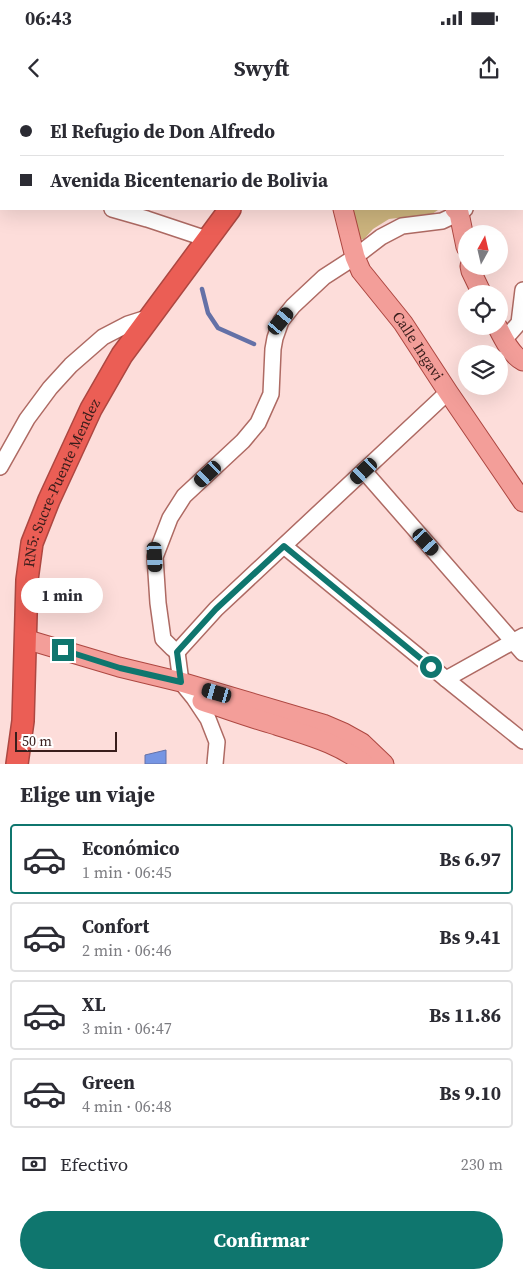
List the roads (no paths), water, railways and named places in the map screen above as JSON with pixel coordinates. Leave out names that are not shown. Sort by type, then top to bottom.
[{"type":"highway","points":[[208,239],[222,210]]},
{"type":"highway","points":[[208,239],[229,210]]},
{"type":"highway","points":[[208,239],[237,210]]},
{"type":"highway","name":"RN5: Sucre-Puente Mendez","points":[[17,764],[23,721],[26,580],[32,543],[49,500],[91,409],[122,355],[208,239]]},
{"type":"main road","name":"Calle Ingavi","points":[[343,210],[355,257],[361,271],[403,323],[523,502]]},
{"type":"main road","points":[[459,210],[462,225]]},
{"type":"main road","points":[[501,335],[518,358],[523,361]]},
{"type":"main road","points":[[25,646],[181,682],[323,724],[362,743],[384,764]]},
{"type":"main road","points":[[25,646],[316,738],[339,748],[364,764]]},
{"type":"street","points":[[116,210],[208,239]]},
{"type":"street","points":[[216,764],[217,742],[208,719],[181,682],[177,652],[163,639],[155,557],[170,518],[184,496],[243,441],[258,423],[271,394],[274,343],[281,321],[293,306],[324,277],[381,237],[402,226],[442,221],[459,210]]},
{"type":"street","points":[[508,328],[519,322],[523,293]]},
{"type":"street","points":[[0,467],[27,419],[50,388],[71,365],[103,337],[128,324],[150,316]]},
{"type":"street","points":[[177,652],[216,609],[448,392]]},
{"type":"street","points":[[364,471],[520,643],[446,680]]},
{"type":"street","points":[[284,546],[523,741]]},
{"type":"water","points":[[166,750],[166,764],[145,764],[145,755]]},
{"type":"waterway","points":[[202,289],[208,313],[218,328],[254,344]]}]
